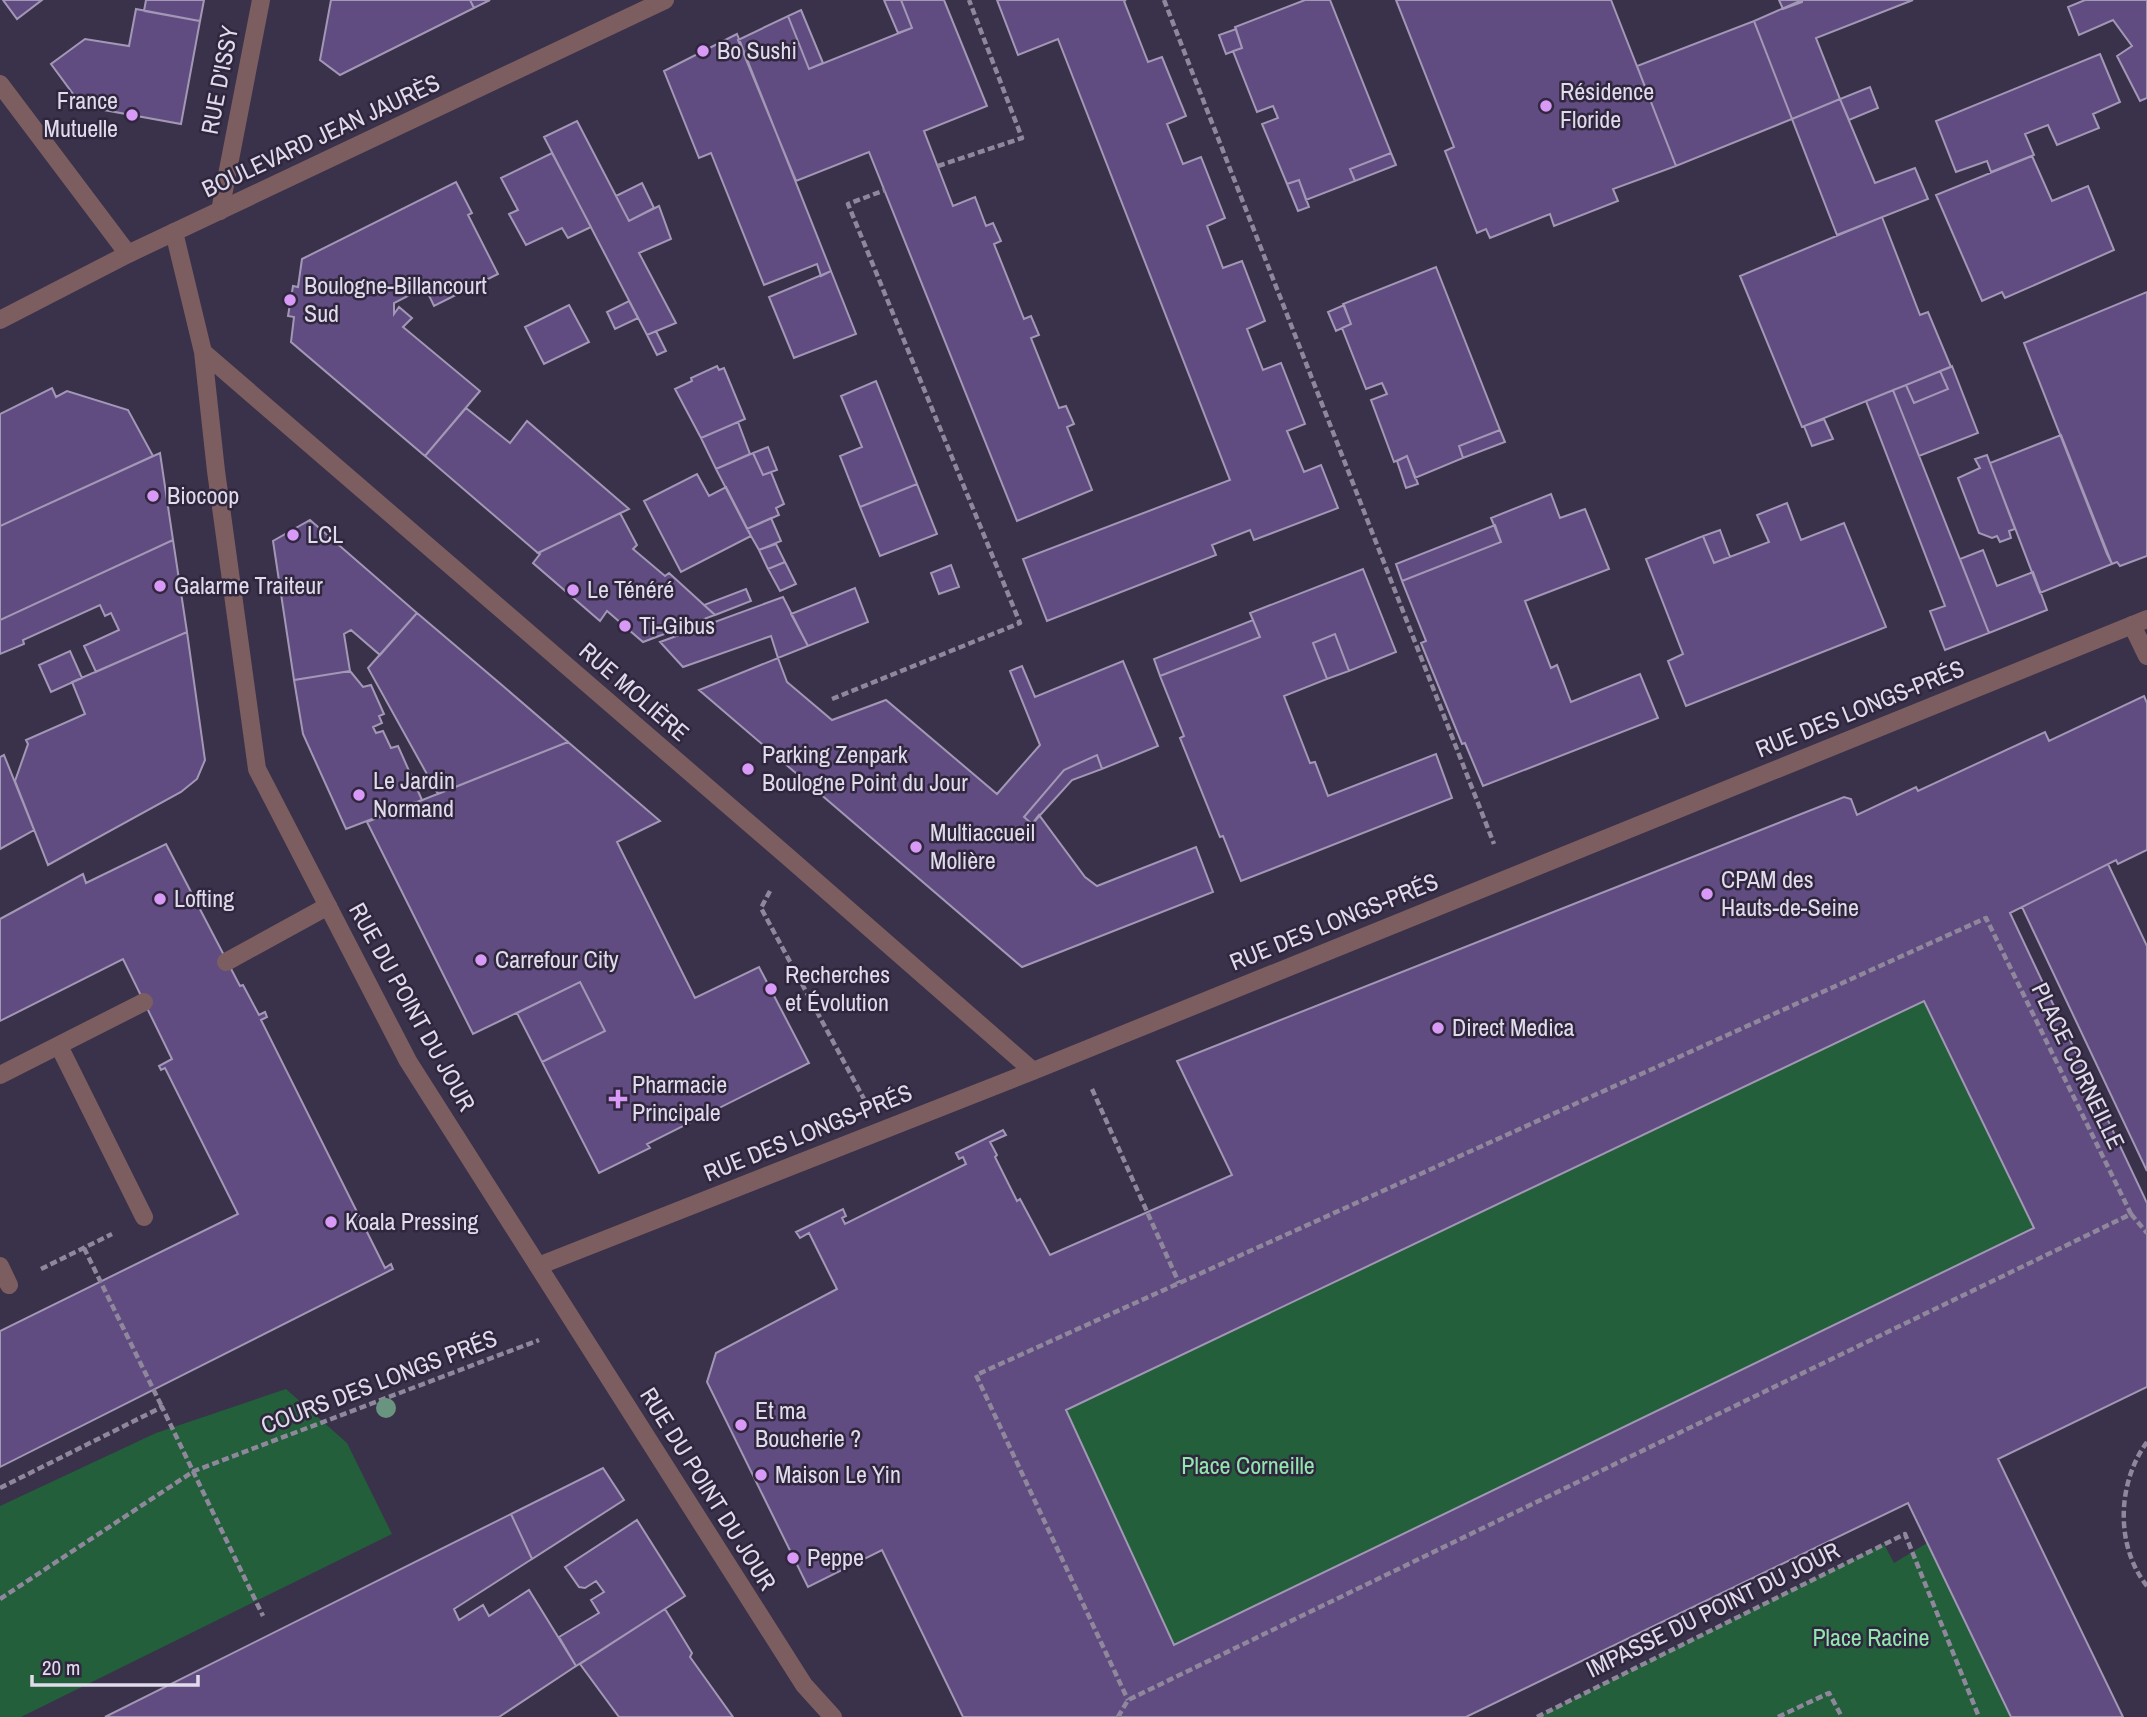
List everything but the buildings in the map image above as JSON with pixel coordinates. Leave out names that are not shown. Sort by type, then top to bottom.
[{"type":"street","name":"RUE D'ISSY","points":[[220,211],[261,0]]},
{"type":"street","name":"BOULEVARD JEAN JAURÈS","points":[[0,320],[128,254],[665,0]]},
{"type":"street","points":[[0,84],[128,254]]},
{"type":"street","name":"RUE DU POINT DU JOUR","points":[[174,232],[203,352],[216,471],[257,769],[408,1061],[804,1685],[833,1717]]},
{"type":"street","name":"RUE MOLIÈRE","points":[[203,352],[1033,1071]]},
{"type":"street","name":"RUE DES LONGS-PRÉS","points":[[538,1266],[1033,1071],[2139,622]]},
{"type":"street","points":[[2139,622],[2147,656]]},
{"type":"street","points":[[226,961],[328,906]]},
{"type":"street","points":[[0,1075],[144,1002]]},
{"type":"street","points":[[59,1046],[144,1217]]},
{"type":"street","points":[[0,1266],[9,1285]]},
{"type":"path","points":[[938,166],[1022,138],[969,0]]},
{"type":"path","points":[[1164,0],[1472,792],[1508,878]]},
{"type":"path","points":[[832,699],[1020,623],[848,204],[884,190]]},
{"type":"path","points":[[787,856],[761,908],[881,1131]]},
{"type":"path","name":"PLACE CORNEILLE","points":[[1128,1700],[976,1375],[1986,918],[2130,1214]]},
{"type":"path","points":[[1076,1053],[1179,1283]]},
{"type":"path","points":[[1118,1717],[1128,1700],[2130,1214],[2147,1233]]},
{"type":"path","points":[[9,1285],[144,1217]]},
{"type":"path","points":[[84,1248],[263,1616]]},
{"type":"path","name":"COURS DES LONGS PRÉS","points":[[0,1599],[194,1471],[576,1326]]},
{"type":"path","points":[[0,1488],[162,1407]]},
{"type":"path","points":[[2147,1442],[2136,1457],[2124,1496],[2125,1537],[2138,1575],[2147,1586]]},
{"type":"path","name":"IMPASSE DU POINT DU JOUR","points":[[1537,1717],[1905,1534],[1979,1717]]},
{"type":"path","points":[[1778,1717],[1829,1693],[1842,1717]]},
{"type":"green space","name":"Place Corneille","points":[[1924,1001],[2034,1228],[1174,1645],[1066,1410]]},
{"type":"green space","points":[[286,1389],[347,1443],[392,1534],[21,1717],[0,1717],[0,1506],[156,1433]]},
{"type":"green space","name":"Place Racine","points":[[1927,1543],[2011,1717],[1537,1717],[1884,1544],[1894,1563]]},
{"type":"place","name":"Bo Sushi","points":[[703,51]]},
{"type":"place","name":"Résidence Floride","points":[[1546,106]]},
{"type":"place","name":"France Mutuelle","points":[[132,115]]},
{"type":"place","name":"Boulogne-Billancourt Sud","points":[[290,300]]},
{"type":"place","name":"Biocoop","points":[[153,496]]},
{"type":"place","name":"LCL","points":[[293,535]]},
{"type":"place","name":"Galarme Traiteur","points":[[160,586]]},
{"type":"place","name":"Le Ténéré","points":[[573,590]]},
{"type":"place","name":"Ti-Gibus","points":[[625,626]]},
{"type":"place","name":"Parking Zenpark Boulogne Point du Jour","points":[[748,769]]},
{"type":"place","name":"Le Jardin Normand","points":[[359,795]]},
{"type":"place","name":"Multiaccueil Molière","points":[[916,847]]},
{"type":"place","name":"CPAM des Hauts-de-Seine","points":[[1707,894]]},
{"type":"place","name":"Lofting","points":[[160,899]]},
{"type":"place","name":"Carrefour City","points":[[481,960]]},
{"type":"place","name":"Recherches et Évolution","points":[[771,989]]},
{"type":"place","name":"Direct Medica","points":[[1438,1028]]},
{"type":"place","name":"Pharmacie Principale","points":[[618,1099]]},
{"type":"place","name":"Koala Pressing","points":[[331,1222]]},
{"type":"place","name":"Et ma Boucherie ?","points":[[741,1425]]},
{"type":"place","name":"Maison Le Yin","points":[[761,1475]]},
{"type":"place","name":"Peppe","points":[[793,1558]]}]
